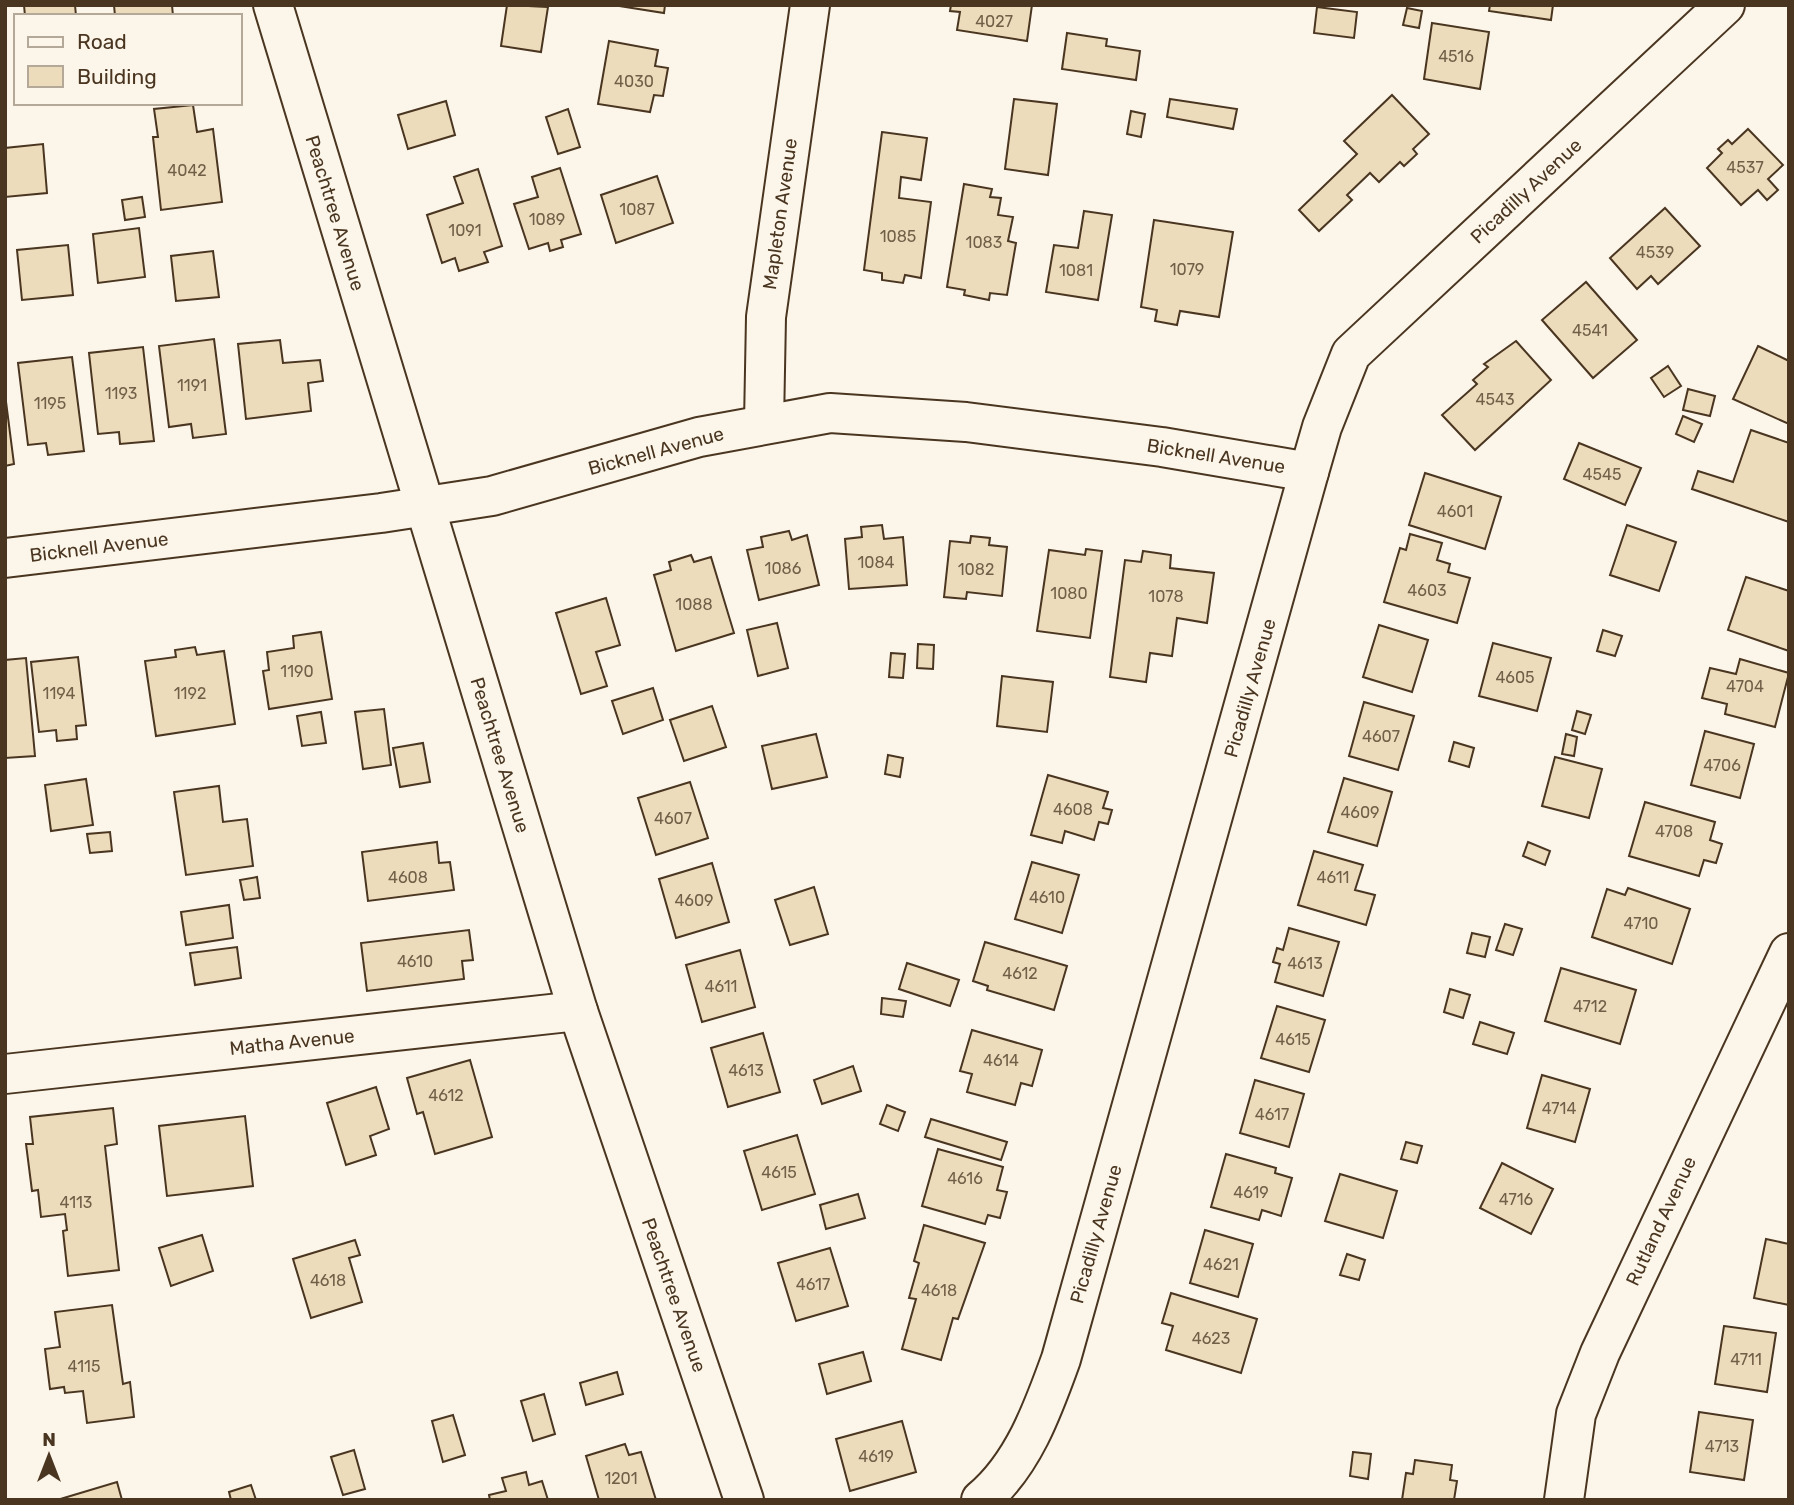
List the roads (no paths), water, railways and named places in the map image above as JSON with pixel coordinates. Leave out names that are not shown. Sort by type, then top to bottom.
[{"type":"street","name":"Peachtree Avenue","points":[[273,5],[578,1011],[744,1500]]},
{"type":"street","name":"Mapleton Avenue","points":[[764,423],[765,317],[810,5]]},
{"type":"street","name":"Picadilly Avenue","points":[[981,1500],[1012,1467],[1042,1412],[1061,1359],[1309,472],[1322,427],[1351,354],[1726,5]]},
{"type":"street","name":"Bicknell Avenue","points":[[5,558],[425,507],[492,496],[699,437],[830,413],[965,422],[1162,447],[1309,472]]},
{"type":"street","name":"Rutland Avenue","points":[[1564,1500],[1576,1414],[1600,1353],[1789,953]]},
{"type":"street","name":"Matha Avenue","points":[[5,1074],[578,1011]]}]
